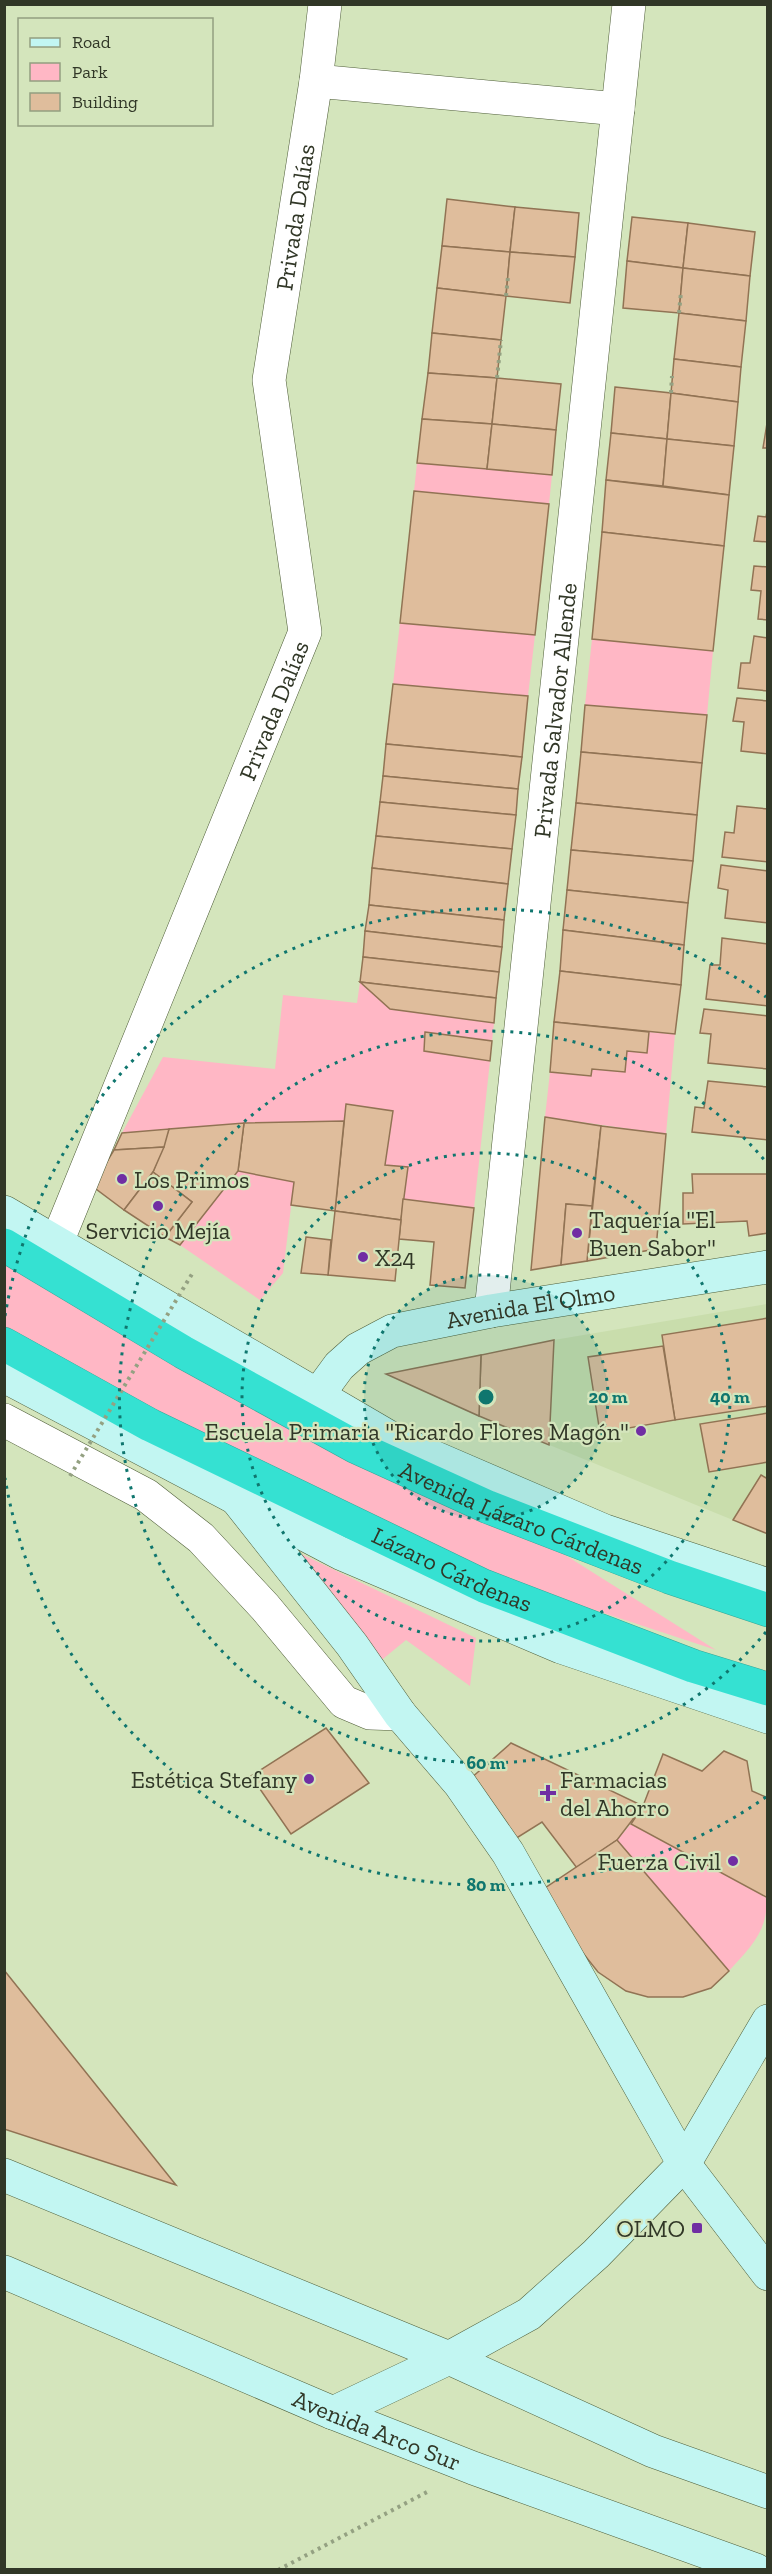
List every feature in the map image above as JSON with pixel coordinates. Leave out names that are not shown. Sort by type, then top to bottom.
[{"type":"highway","name":"Avenida Lázaro Cárdenas","points":[[4,1245],[183,1352],[356,1447],[488,1507],[669,1577],[768,1610]]},
{"type":"highway","name":"Lázaro Cárdenas","points":[[4,1344],[150,1425],[484,1586],[693,1665],[768,1689]]},
{"type":"main road","points":[[4,1212],[394,1440],[605,1531],[768,1585]]},
{"type":"main road","name":"Avenida El Olmo","points":[[317,1396],[339,1366],[358,1349],[392,1331],[491,1311],[768,1267]]},
{"type":"main road","points":[[4,1376],[340,1553],[561,1647],[768,1717]]},
{"type":"main road","points":[[235,1497],[352,1645],[400,1714],[460,1784],[508,1853],[684,2164],[768,2274]]},
{"type":"main road","points":[[333,2413],[449,2358],[529,2314],[596,2254],[684,2164],[768,2021]]},
{"type":"main road","points":[[4,2175],[449,2358],[653,2451],[768,2492]]},
{"type":"main road","name":"Avenida Arco Sur","points":[[4,2272],[333,2413],[473,2468],[756,2570]]},
{"type":"street","name":"Privada Dalías","points":[[57,1242],[305,632],[269,380],[316,81],[325,4]]},
{"type":"street","name":"Privada Salvador Allende","points":[[491,1311],[629,4]]},
{"type":"street","points":[[316,81],[618,109]]},
{"type":"street","points":[[4,1420],[146,1495],[201,1538],[265,1607],[344,1702],[370,1713],[400,1714]]},
{"type":"path","points":[[506,296],[508,277]]},
{"type":"path","points":[[679,313],[681,292]]},
{"type":"path","points":[[497,378],[501,340]]},
{"type":"path","points":[[671,393],[672,376]]},
{"type":"path","points":[[70,1476],[192,1274]]},
{"type":"path","points":[[278,2570],[473,2468]]},
{"type":"shaded area","name":"Escuela Primaria \"Ricardo Flores Magón\"","points":[[767,1304],[767,1534],[479,1416],[481,1355],[554,1340]]},
{"type":"green space","points":[[417,463],[552,475],[549,504],[414,491]]},
{"type":"green space","points":[[400,623],[535,635],[528,696],[393,684]]},
{"type":"green space","points":[[592,639],[713,651],[707,715],[585,705]]},
{"type":"green space","points":[[360,982],[390,1009],[494,1023],[492,1041],[425,1033],[424,1051],[490,1061],[474,1208],[403,1199],[385,1165],[393,1111],[347,1104],[344,1121],[244,1123],[122,1133],[163,1057],[275,1069],[283,995],[357,1003]]},
{"type":"green space","points":[[649,1032],[675,1034],[666,1134],[545,1117],[550,1072],[590,1076],[592,1069],[625,1072],[627,1051],[647,1052]]},
{"type":"green space","points":[[238,1171],[294,1182],[283,1273],[260,1300],[180,1245]]},
{"type":"green space","points":[[5,1234],[303,1390],[716,1650],[281,1507],[5,1336]]},
{"type":"green space","points":[[291,1549],[476,1638],[470,1686],[406,1640],[367,1672]]},
{"type":"green space","points":[[631,1824],[767,1898],[761,1930],[751,1946],[729,1971],[617,1840]]},
{"type":"building","points":[[447,199],[515,207],[510,252],[442,246]]},
{"type":"building","points":[[515,207],[579,213],[575,257],[510,252]]},
{"type":"building","points":[[632,217],[688,223],[683,268],[627,261]]},
{"type":"building","points":[[688,223],[755,232],[750,276],[683,268]]},
{"type":"building","points":[[442,246],[510,252],[506,296],[437,288]]},
{"type":"building","points":[[510,252],[575,257],[570,303],[506,296]]},
{"type":"building","points":[[627,261],[683,268],[679,313],[623,308]]},
{"type":"building","points":[[683,268],[750,276],[746,321],[679,313]]},
{"type":"building","points":[[437,288],[506,296],[501,340],[432,333]]},
{"type":"building","points":[[679,313],[746,321],[741,367],[674,359]]},
{"type":"building","points":[[432,333],[501,340],[497,378],[428,373]]},
{"type":"building","points":[[674,359],[741,367],[738,402],[671,393]]},
{"type":"building","points":[[428,373],[497,378],[492,424],[422,419]]},
{"type":"building","points":[[497,378],[561,384],[556,430],[492,424]]},
{"type":"building","points":[[615,387],[671,393],[667,439],[611,433]]},
{"type":"building","points":[[671,393],[738,402],[734,446],[667,439]]},
{"type":"building","points":[[768,417],[768,448],[763,448]]},
{"type":"building","points":[[422,419],[492,424],[487,469],[417,463]]},
{"type":"building","points":[[492,424],[556,430],[552,475],[487,469]]},
{"type":"building","points":[[611,433],[667,439],[663,486],[606,480]]},
{"type":"building","points":[[667,439],[734,446],[729,495],[663,486]]},
{"type":"building","points":[[606,480],[729,495],[724,546],[602,532]]},
{"type":"building","points":[[414,491],[549,504],[535,635],[400,623]]},
{"type":"building","points":[[768,506],[768,542],[754,541],[758,516],[766,517]]},
{"type":"building","points":[[602,532],[724,546],[713,651],[592,639]]},
{"type":"building","points":[[754,566],[768,567],[768,620],[758,619],[761,591],[751,590]]},
{"type":"building","points":[[754,636],[768,638],[768,691],[738,688],[741,663],[750,663]]},
{"type":"building","points":[[393,684],[528,696],[522,757],[386,744]]},
{"type":"building","points":[[737,698],[768,701],[768,754],[741,751],[744,722],[733,721]]},
{"type":"building","points":[[585,705],[707,715],[702,763],[581,752]]},
{"type":"building","points":[[386,744],[522,757],[518,789],[383,776]]},
{"type":"building","points":[[581,752],[702,763],[697,815],[576,803]]},
{"type":"building","points":[[383,776],[518,789],[516,815],[380,802]]},
{"type":"building","points":[[380,802],[516,815],[512,849],[376,836]]},
{"type":"building","points":[[576,803],[697,815],[693,861],[571,850]]},
{"type":"building","points":[[737,806],[768,809],[768,862],[722,857],[725,832],[734,833]]},
{"type":"building","points":[[376,836],[512,849],[508,884],[372,868]]},
{"type":"building","points":[[571,850],[693,861],[688,903],[567,890]]},
{"type":"building","points":[[721,865],[768,871],[768,923],[725,918],[728,890],[718,888]]},
{"type":"building","points":[[372,868],[508,884],[504,920],[369,905]]},
{"type":"building","points":[[567,890],[688,903],[684,945],[563,930]]},
{"type":"building","points":[[369,905],[504,920],[502,947],[365,931]]},
{"type":"building","points":[[563,930],[684,945],[681,985],[560,971]]},
{"type":"building","points":[[365,931],[502,947],[499,972],[363,957]]},
{"type":"building","points":[[722,938],[768,944],[768,1006],[706,999],[710,965],[720,965]]},
{"type":"building","points":[[363,957],[499,972],[496,998],[360,982]]},
{"type":"building","points":[[560,971],[681,985],[675,1034],[554,1022]]},
{"type":"building","points":[[360,982],[496,998],[494,1023],[390,1009]]},
{"type":"building","points":[[704,1009],[768,1016],[768,1069],[708,1063],[711,1034],[700,1033]]},
{"type":"building","points":[[554,1022],[649,1032],[647,1053],[627,1051],[625,1072],[592,1069],[591,1076],[550,1072]]},
{"type":"building","points":[[425,1032],[492,1041],[490,1061],[424,1051]]},
{"type":"building","points":[[708,1081],[768,1087],[768,1140],[692,1132],[695,1107],[704,1108]]},
{"type":"building","points":[[346,1104],[393,1111],[385,1165],[408,1167],[401,1220],[335,1211]]},
{"type":"building","points":[[545,1117],[601,1126],[592,1206],[566,1204],[561,1265],[531,1270]]},
{"type":"building","points":[[344,1121],[335,1211],[291,1205],[294,1182],[238,1171],[244,1123]]},
{"type":"building","points":[[244,1123],[238,1171],[180,1245],[165,1237],[192,1202],[153,1172],[169,1129]]},
{"type":"building","points":[[601,1126],[666,1134],[656,1249],[587,1261]]},
{"type":"building","points":[[169,1129],[164,1147],[114,1150],[122,1133]]},
{"type":"building","name":"Los Primos","points":[[164,1147],[153,1172],[124,1210],[92,1186],[114,1150]]},
{"type":"building","name":"Servicio Mejía","points":[[153,1172],[192,1202],[165,1237],[124,1210]]},
{"type":"building","points":[[692,1174],[768,1174],[768,1233],[749,1236],[747,1221],[683,1224],[683,1193],[693,1193]]},
{"type":"building","points":[[403,1199],[474,1208],[465,1288],[430,1285],[434,1242],[399,1239]]},
{"type":"building","name":"Taquería \"El Buen Sabor\"","points":[[566,1204],[592,1206],[587,1261],[561,1265]]},
{"type":"building","name":"X24","points":[[335,1211],[401,1220],[395,1281],[328,1275]]},
{"type":"building","points":[[306,1237],[331,1240],[328,1275],[301,1273]]},
{"type":"building","points":[[768,1318],[768,1406],[675,1420],[662,1335]]},
{"type":"building","points":[[554,1340],[549,1445],[479,1416],[481,1355]]},
{"type":"building","points":[[663,1346],[675,1420],[600,1433],[588,1357]]},
{"type":"building","points":[[481,1355],[479,1416],[386,1374]]},
{"type":"building","points":[[768,1413],[768,1462],[709,1472],[700,1424]]},
{"type":"building","points":[[761,1475],[768,1479],[768,1534],[733,1520]]},
{"type":"building","name":"Estética Stefany","points":[[326,1728],[369,1783],[291,1834],[251,1776]]},
{"type":"building","name":"Farmacias del Ahorro","points":[[511,1743],[643,1806],[617,1840],[577,1868],[542,1822],[515,1839],[470,1779]]},
{"type":"building","name":"Fuerza Civil","points":[[724,1751],[747,1761],[752,1791],[768,1798],[768,1898],[631,1824],[643,1806],[663,1754],[702,1771]]},
{"type":"building","points":[[617,1840],[729,1971],[711,1988],[683,1997],[648,1997],[626,1991],[598,1972],[536,1894]]},
{"type":"building","points":[[4,1970],[176,2185],[4,2129]]},
{"type":"place","name":"Los Primos","points":[[122,1179]]},
{"type":"place","name":"Servicio Mejía","points":[[158,1206]]},
{"type":"place","name":"Taquería \"El Buen Sabor\"","points":[[577,1233]]},
{"type":"place","name":"X24","points":[[363,1257]]},
{"type":"place","name":"Escuela Primaria \"Ricardo Flores Magón\"","points":[[641,1431]]},
{"type":"place","name":"Estética Stefany","points":[[309,1779]]},
{"type":"place","name":"Farmacias del Ahorro","points":[[548,1793]]},
{"type":"place","name":"Fuerza Civil","points":[[733,1861]]},
{"type":"place","name":"OLMO","points":[[697,2228]]}]
